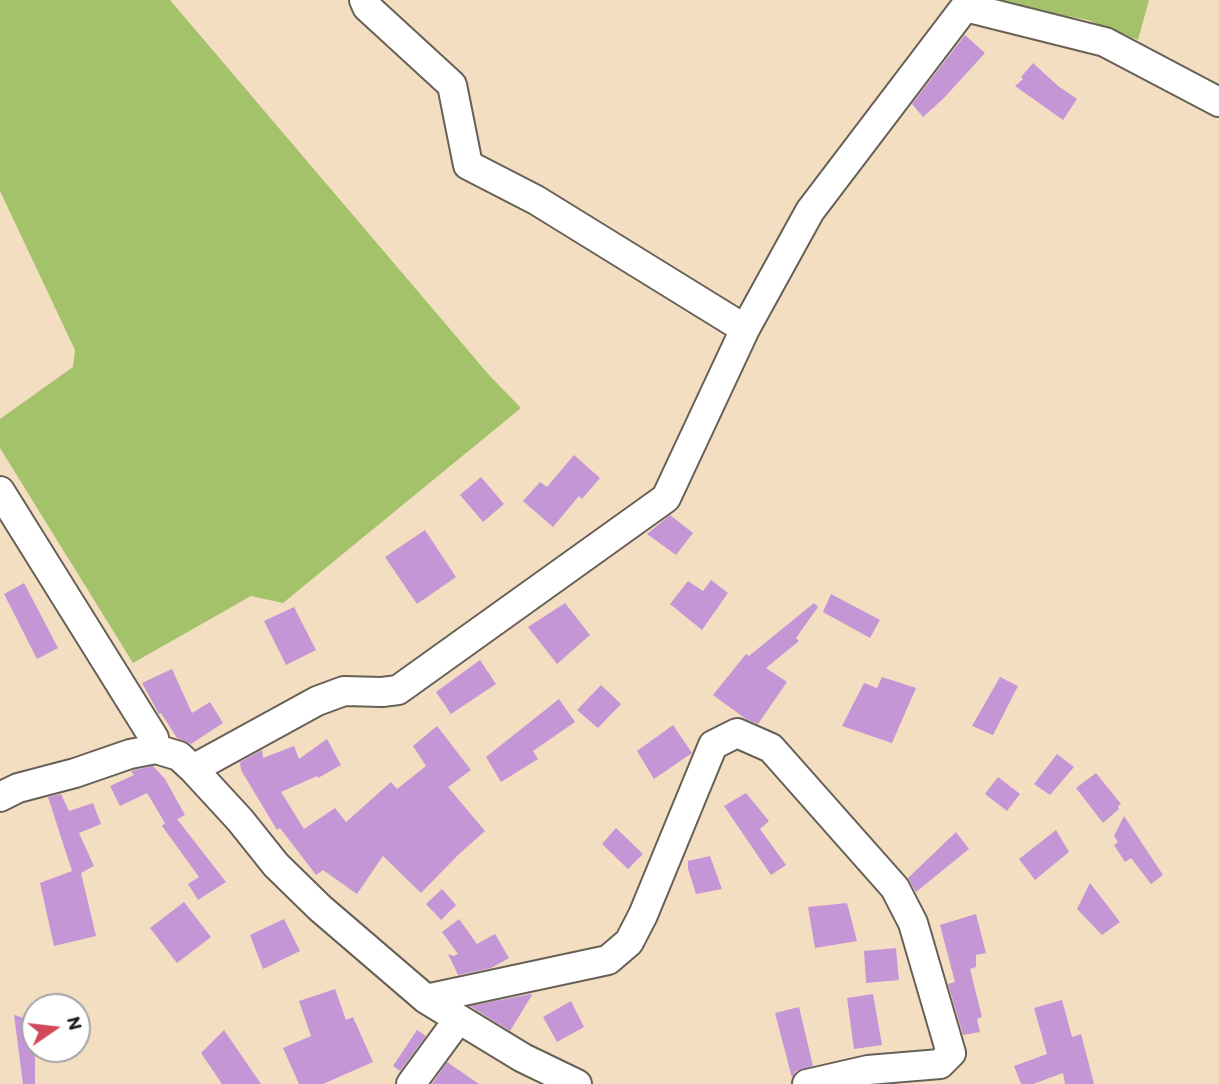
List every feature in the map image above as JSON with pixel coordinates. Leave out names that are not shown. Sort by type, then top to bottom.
[{"type":"street","points":[[364,0],[367,7],[452,85],[468,165],[536,200],[745,328]]},
{"type":"street","points":[[193,769],[317,701],[344,691],[398,690],[667,498],[745,328],[810,211],[964,4],[1105,42],[1219,102]]},
{"type":"street","points":[[0,491],[155,738],[156,749]]},
{"type":"street","points":[[426,999],[608,960],[629,943],[713,745],[737,733],[771,748],[895,888],[913,923],[951,1053],[940,1064],[868,1070],[807,1084]]},
{"type":"street","points":[[0,797],[130,754],[156,749],[179,756],[276,865],[320,908],[426,999],[523,1058],[577,1084]]},
{"type":"street","points":[[411,1084],[458,1020]]},
{"type":"green space","points":[[0,0],[170,0],[489,375],[521,408],[283,603],[251,596],[133,663],[0,448],[0,419],[73,367],[75,350],[0,191]]},
{"type":"green space","points":[[983,0],[1149,0],[1138,40],[1088,20]]},
{"type":"building","points":[[965,35],[985,53],[923,117],[912,104]]},
{"type":"building","points":[[1033,63],[1077,99],[1063,120],[1015,86]]},
{"type":"building","points":[[574,455],[600,478],[582,499],[579,496],[553,527],[523,501],[540,482],[547,487]]},
{"type":"building","points":[[481,477],[504,504],[483,522],[460,495]]},
{"type":"building","points":[[670,515],[693,533],[676,555],[647,534]]},
{"type":"building","points":[[425,530],[456,577],[417,604],[385,557]]},
{"type":"building","points":[[711,580],[728,593],[702,630],[670,604],[688,581],[703,591]]},
{"type":"building","points":[[24,583],[58,648],[37,659],[4,594]]},
{"type":"building","points":[[831,594],[880,620],[870,638],[823,612]]},
{"type":"building","points":[[565,603],[590,635],[557,664],[528,627]]},
{"type":"building","points":[[814,603],[818,607],[796,638],[799,641],[766,668],[787,682],[758,724],[746,719],[713,695],[746,654],[749,656]]},
{"type":"building","points":[[294,607],[316,650],[286,665],[264,621]]},
{"type":"building","points":[[480,660],[496,684],[451,714],[436,692]]},
{"type":"building","points":[[172,669],[192,713],[210,702],[223,723],[191,744],[177,738],[161,713],[159,714],[142,683]]},
{"type":"building","points":[[882,677],[916,688],[892,743],[842,726],[864,683],[877,688]]},
{"type":"building","points":[[1000,677],[1018,686],[993,735],[972,726]]},
{"type":"building","points":[[601,685],[621,704],[598,728],[577,710]]},
{"type":"building","points":[[559,699],[575,722],[533,751],[538,759],[501,782],[486,757]]},
{"type":"building","points":[[673,725],[692,753],[654,779],[637,751]]},
{"type":"building","points":[[437,726],[471,770],[448,787],[485,831],[421,893],[383,856],[357,894],[323,870],[316,875],[280,828],[277,830],[241,770],[240,762],[262,750],[263,758],[294,746],[299,759],[327,739],[341,765],[318,778],[317,776],[281,792],[304,829],[335,808],[346,822],[391,782],[397,789],[426,766],[413,746]]},
{"type":"building","points":[[1057,754],[1074,767],[1050,795],[1034,784]]},
{"type":"building","points":[[153,766],[165,779],[185,815],[177,819],[226,882],[198,900],[188,884],[199,877],[162,826],[165,823],[147,793],[120,806],[110,786],[134,775],[131,771]]},
{"type":"building","points":[[1096,773],[1121,804],[1103,823],[1076,788]]},
{"type":"building","points":[[998,777],[1020,794],[1007,811],[985,794]]},
{"type":"building","points":[[746,793],[769,821],[760,829],[786,865],[771,875],[724,806]]},
{"type":"building","points":[[61,794],[69,811],[93,803],[101,824],[79,833],[94,866],[81,873],[96,936],[54,946],[40,883],[72,871],[48,797]]},
{"type":"building","points":[[1124,816],[1163,875],[1151,884],[1131,858],[1125,862],[1114,845],[1118,842],[1114,836]]},
{"type":"building","points":[[616,828],[643,854],[628,869],[602,844]]},
{"type":"building","points":[[1056,830],[1069,852],[1035,880],[1019,859]]},
{"type":"building","points":[[956,832],[969,849],[916,892],[908,878]]},
{"type":"building","points":[[710,856],[722,889],[696,894],[688,861]]},
{"type":"building","points":[[1090,883],[1120,922],[1102,935],[1077,909]]},
{"type":"building","points":[[442,889],[456,905],[441,920],[426,904]]},
{"type":"building","points":[[184,902],[211,937],[177,963],[150,928]]},
{"type":"building","points":[[847,903],[857,941],[815,948],[808,907]]},
{"type":"building","points":[[976,914],[986,953],[976,955],[976,967],[970,969],[982,1017],[977,1019],[980,1032],[963,1035],[948,984],[955,982],[940,925]]},
{"type":"building","points":[[284,919],[300,951],[263,969],[250,935]]},
{"type":"building","points":[[459,919],[477,944],[495,934],[509,958],[491,968],[458,975],[448,954],[458,954],[442,932]]},
{"type":"building","points":[[896,948],[899,980],[866,983],[864,951]]},
{"type":"building","points":[[335,989],[346,1020],[353,1017],[373,1062],[323,1084],[299,1084],[283,1048],[311,1036],[299,1001]]},
{"type":"building","points":[[531,994],[510,1031],[470,1006]]},
{"type":"building","points":[[873,994],[882,1045],[854,1049],[847,998]]},
{"type":"building","points":[[1062,1000],[1072,1037],[1081,1034],[1094,1084],[1065,1084],[1063,1073],[1033,1084],[1021,1084],[1014,1066],[1047,1054],[1034,1008]]},
{"type":"building","points":[[571,1001],[584,1027],[557,1042],[543,1017]]},
{"type":"building","points":[[799,1007],[813,1066],[796,1071],[792,1078],[775,1013]]},
{"type":"building","points":[[14,1015],[21,1017],[21,1063],[35,1063],[35,1084],[23,1084]]},
{"type":"building","points":[[224,1030],[261,1084],[222,1084],[201,1053]]},
{"type":"building","points":[[417,1030],[426,1036],[400,1071],[393,1066]]},
{"type":"building","points":[[447,1062],[479,1084],[432,1084]]}]
